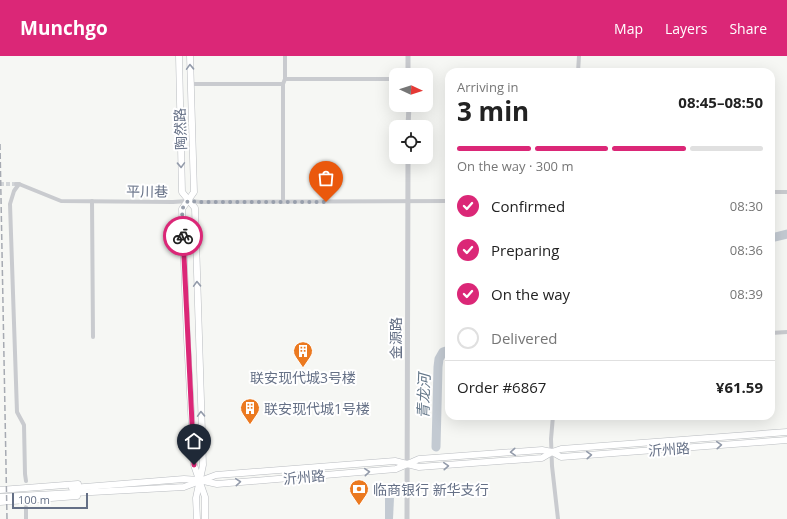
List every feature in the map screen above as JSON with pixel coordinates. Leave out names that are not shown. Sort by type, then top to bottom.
[{"type":"main road","name":"陶然路","points":[[179,56],[182,192],[194,208],[195,216],[203,465],[196,498],[197,519]]},
{"type":"main road","name":"陶然路","points":[[190,56],[194,192],[182,209],[194,465],[204,497],[205,519]]},
{"type":"main road","name":"沂州路","points":[[552,452],[561,449],[787,432]]},
{"type":"main road","name":"沂州路","points":[[0,497],[150,485],[184,480],[199,480],[217,484],[396,469],[419,459],[542,450],[552,452],[561,457],[787,440]]},
{"type":"main road","points":[[0,490],[141,480],[150,485]]},
{"type":"main road","name":"沂州路","points":[[0,494],[150,485]]},
{"type":"main road","points":[[0,502],[138,492],[150,485]]},
{"type":"street","points":[[283,202],[283,84],[285,79],[285,56]]},
{"type":"street","points":[[408,56],[408,68]]},
{"type":"street","points":[[578,68],[579,56]]},
{"type":"street","points":[[285,79],[389,80]]},
{"type":"street","points":[[191,84],[283,84]]},
{"type":"street","name":"金源路","points":[[407,519],[408,164]]},
{"type":"street","name":"平川巷","points":[[26,481],[24,425],[17,412],[10,204],[17,184],[61,200],[173,202],[445,201]]},
{"type":"street","points":[[775,192],[787,192]]},
{"type":"street","points":[[92,201],[93,337]]},
{"type":"street","points":[[775,333],[787,332]]},
{"type":"street","points":[[553,420],[552,466],[558,519]]},
{"type":"street","points":[[26,507],[26,519]]},
{"type":"shaded area","points":[[385,498],[394,498],[393,519],[385,519]]},
{"type":"waterway","name":"青龙河","points":[[775,237],[787,234]]},
{"type":"waterway","name":"青龙河","points":[[436,447],[438,367],[439,359],[445,351]]},
{"type":"tunnel","points":[[0,184],[16,184]]},
{"type":"railway","points":[[0,144],[7,519]]},
{"type":"way so far","points":[[183,236],[182,209],[188,201],[326,202]]},
{"type":"place","name":"联安现代城3号楼","points":[[303,368]]},
{"type":"place","name":"联安现代城1号楼","points":[[250,425]]},
{"type":"place","name":"临商银行 新华支行","points":[[359,506]]},
{"type":"route","points":[[183,236],[194,465]]}]
